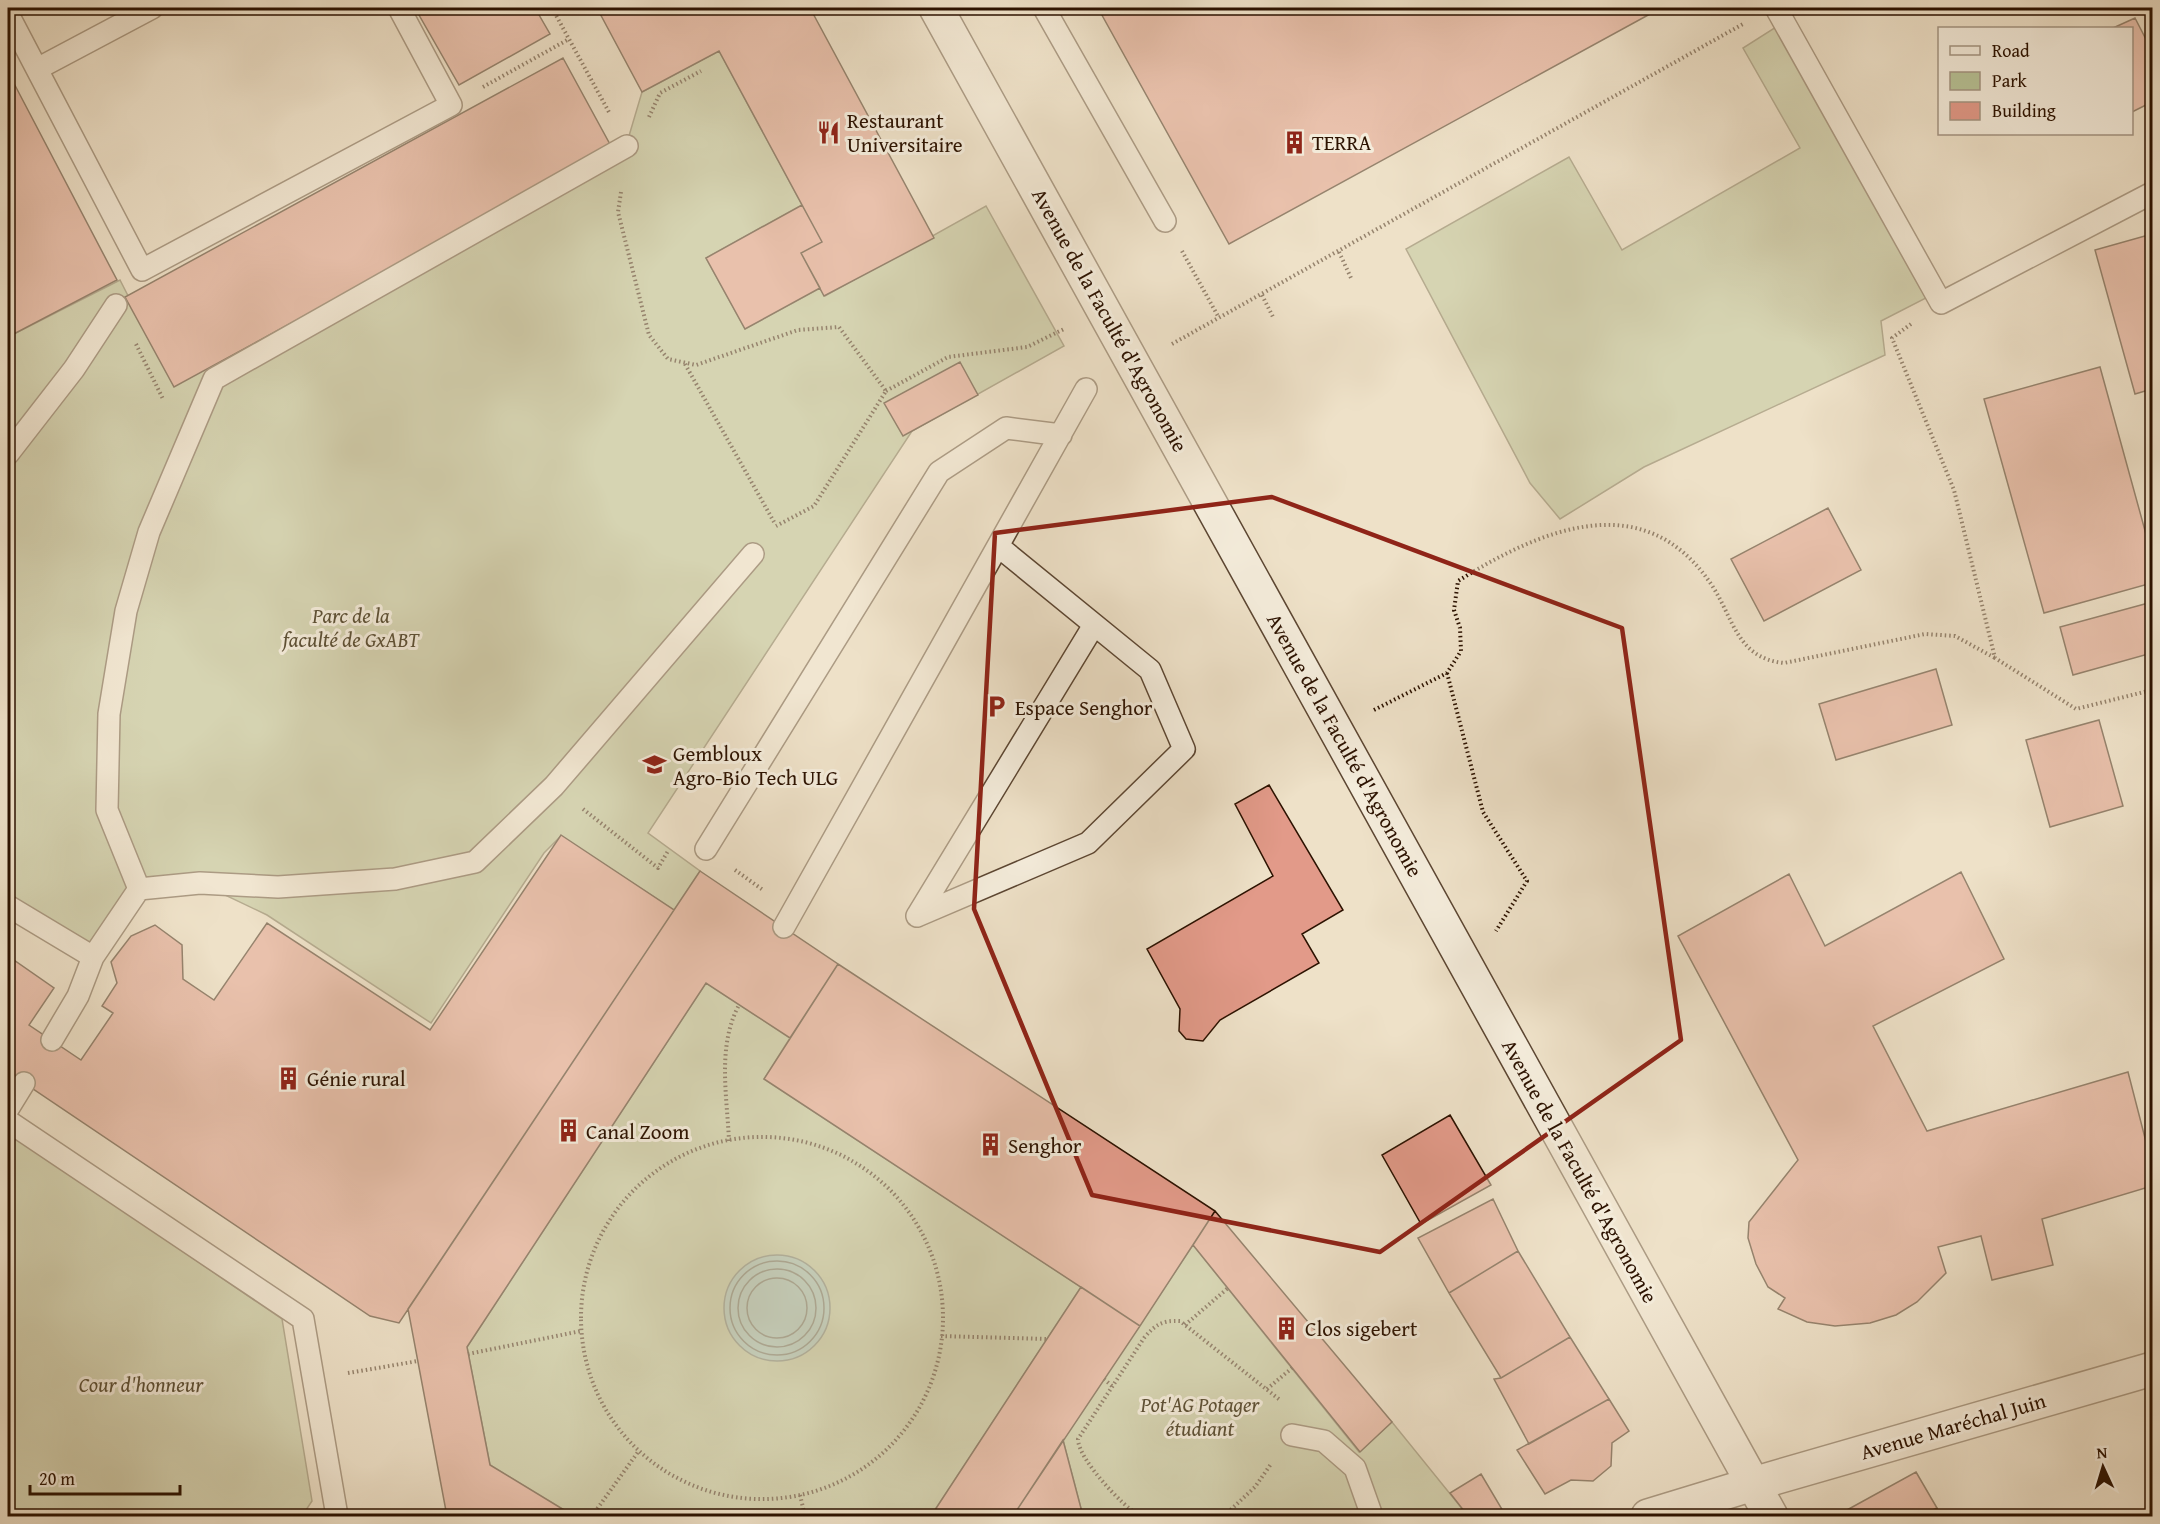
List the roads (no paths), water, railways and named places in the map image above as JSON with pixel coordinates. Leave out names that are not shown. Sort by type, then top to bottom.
[{"type":"street","name":"Avenue de la Faculté d'Agronomie","points":[[936,8],[1136,364],[1771,1516]]},
{"type":"street","name":"Avenue Maréchal Juin","points":[[1648,1516],[2152,1369]]},
{"type":"lane","points":[[37,69],[152,8]]},
{"type":"lane","points":[[8,14],[142,270],[451,105],[399,8]]},
{"type":"lane","points":[[1044,8],[1165,221]]},
{"type":"lane","points":[[1776,8],[1941,303],[2152,193]]},
{"type":"lane","points":[[139,889],[106,810],[109,714],[126,611],[149,532],[214,379],[627,146]]},
{"type":"lane","points":[[8,454],[74,369],[116,305]]},
{"type":"lane","points":[[784,927],[1086,389]]},
{"type":"lane","points":[[706,849],[939,472],[1006,428],[1061,435]]},
{"type":"lane","points":[[998,546],[1150,670],[1184,748],[1088,843],[917,915],[1094,625]]},
{"type":"lane","points":[[139,889],[200,883],[278,887],[395,879],[476,862],[554,786],[753,554]]},
{"type":"lane","points":[[52,1040],[78,996],[93,957],[139,889]]},
{"type":"lane","points":[[8,906],[93,957]]},
{"type":"lane","points":[[8,1109],[24,1083]]},
{"type":"lane","points":[[8,1121],[303,1318],[337,1516]]},
{"type":"lane","points":[[1292,1435],[1324,1440],[1355,1467],[1372,1516]]},
{"type":"water","points":[[777,1255],[797,1259],[814,1271],[826,1288],[830,1308],[826,1328],[814,1345],[797,1357],[777,1361],[757,1357],[740,1345],[728,1328],[724,1308],[728,1288],[740,1271],[757,1259]]},
{"type":"place","name":"Restaurant Universitaire","points":[[829,132]]},
{"type":"place","name":"TERRA","points":[[1294,142]]},
{"type":"place","name":"Espace Senghor","points":[[997,707]]},
{"type":"place","name":"Gembloux Agro-Bio Tech ULG","points":[[655,765]]},
{"type":"place","name":"Génie rural","points":[[289,1078]]},
{"type":"place","name":"Canal Zoom","points":[[568,1131]]},
{"type":"place","name":"Senghor","points":[[990,1145]]},
{"type":"place","name":"Clos sigebert","points":[[1287,1328]]},
{"type":"park label","name":"Parc de la faculté de GxABT","points":[[351,627]]},
{"type":"park label","name":"Cour d'honneur","points":[[141,1384]]},
{"type":"park label","name":"Pot'AG Potager étudiant","points":[[1200,1416]]}]
